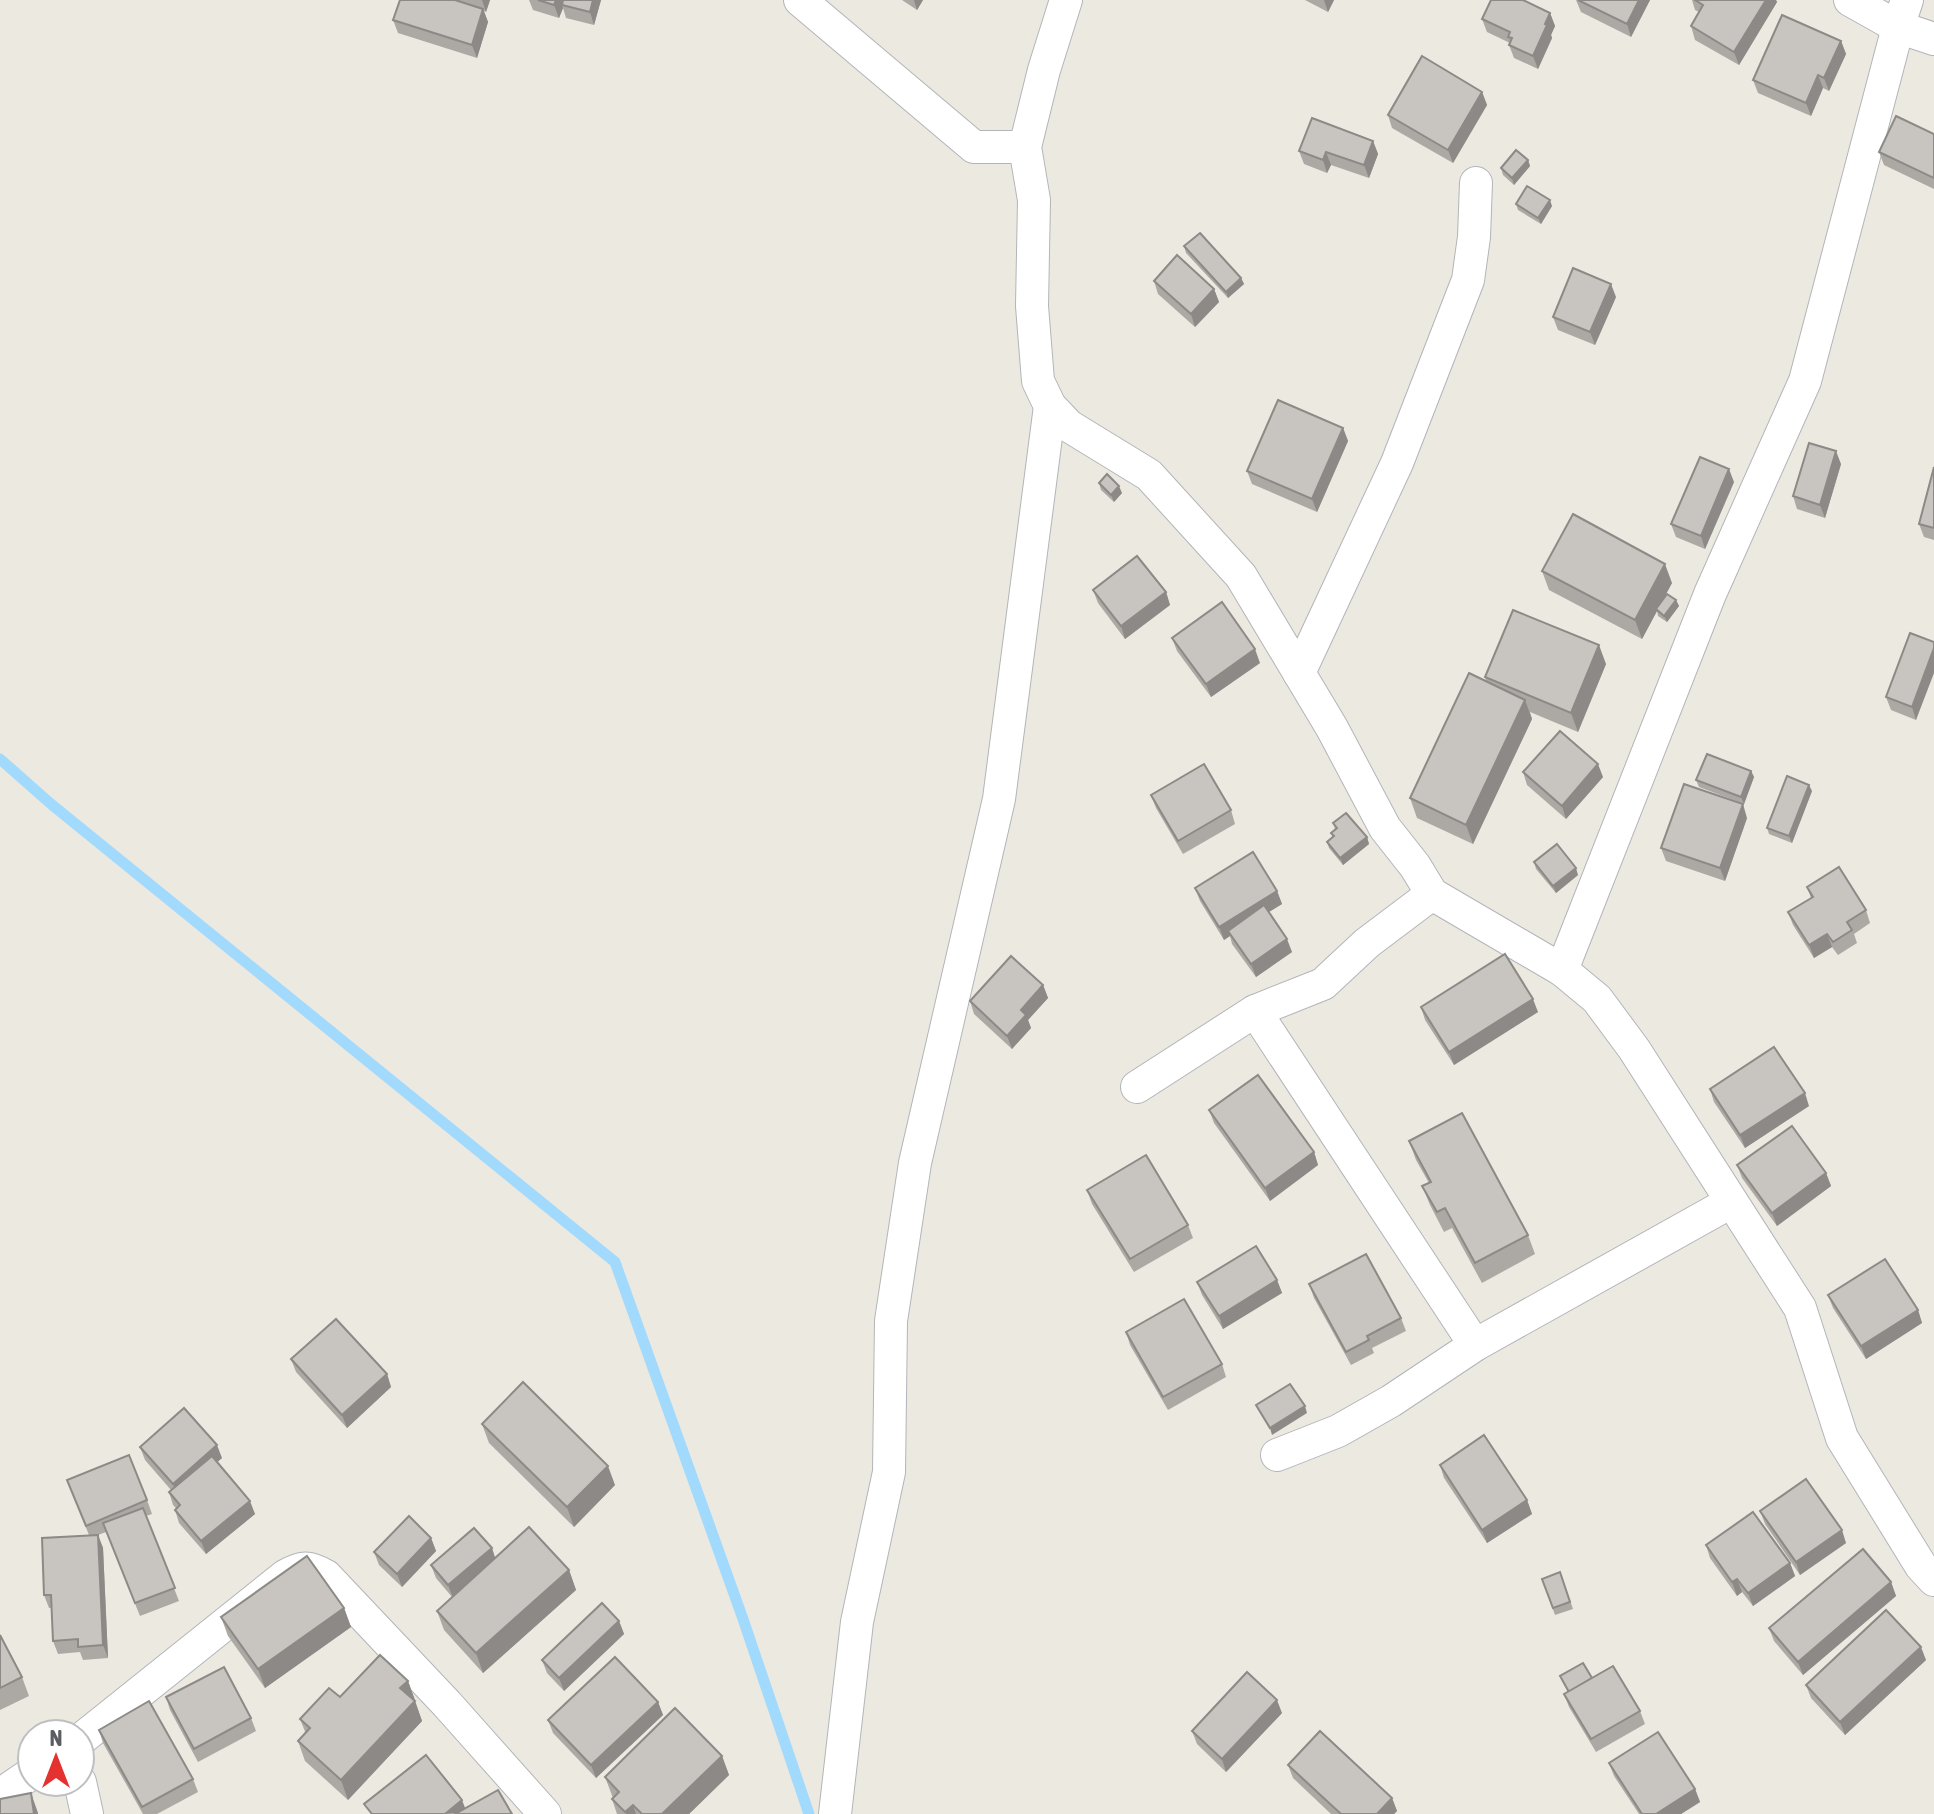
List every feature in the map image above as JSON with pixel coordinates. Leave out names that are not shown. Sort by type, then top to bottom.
[{"type":"street","points":[[800,0],[974,147],[1025,147]]},
{"type":"street","points":[[1066,0],[1025,147],[1034,200],[1032,306],[1038,381],[1050,406],[1069,426],[1149,475],[1241,576],[1332,728],[1385,828],[1432,894],[1562,970],[1597,999],[1634,1049],[1800,1308],[1842,1438],[1930,1567]]},
{"type":"street","points":[[1850,0],[1903,14],[1934,39]]},
{"type":"street","points":[[1562,970],[1710,594],[1805,381],[1903,14]]},
{"type":"street","points":[[1299,673],[1397,463],[1468,280],[1474,237],[1476,183]]},
{"type":"street","points":[[835,1814],[857,1622],[889,1472],[891,1321],[915,1163],[999,799],[1050,406]]},
{"type":"street","points":[[1137,1087],[1255,1011],[1323,984],[1367,943],[1432,894]]},
{"type":"street","points":[[1255,1011],[1475,1345]]},
{"type":"street","points":[[1277,1455],[1338,1431],[1391,1401],[1475,1345],[1731,1202]]},
{"type":"street","points":[[96,1727],[285,1576],[295,1570],[315,1569],[326,1576],[436,1693],[545,1814]]},
{"type":"building","points":[[400,0],[455,0],[483,9],[472,45],[393,20]]},
{"type":"building","points":[[538,0],[556,0],[554,5]]},
{"type":"building","points":[[563,0],[593,0],[590,12],[562,5]]},
{"type":"building","points":[[1491,0],[1523,0],[1550,13],[1533,56],[1509,45],[1512,38],[1508,37],[1510,32],[1482,19]]},
{"type":"building","points":[[1578,0],[1639,0],[1627,24]]},
{"type":"building","points":[[1695,0],[1766,0],[1734,52],[1691,26],[1703,5]]},
{"type":"building","points":[[1782,15],[1841,41],[1824,78],[1818,75],[1806,103],[1753,80]]},
{"type":"building","points":[[1422,56],[1482,92],[1448,150],[1388,115]]},
{"type":"building","points":[[1896,116],[1934,134],[1934,178],[1879,152]]},
{"type":"building","points":[[1312,118],[1373,141],[1364,165],[1326,152],[1323,160],[1299,151]]},
{"type":"building","points":[[1516,150],[1528,160],[1512,178],[1501,168]]},
{"type":"building","points":[[1527,186],[1550,200],[1538,218],[1516,204]]},
{"type":"building","points":[[1200,233],[1241,278],[1226,292],[1184,246]]},
{"type":"building","points":[[1177,255],[1214,289],[1191,314],[1154,281]]},
{"type":"building","points":[[1573,268],[1611,284],[1590,332],[1553,317]]},
{"type":"building","points":[[1278,400],[1343,428],[1312,499],[1247,471]]},
{"type":"building","points":[[1809,443],[1836,451],[1820,505],[1793,496]]},
{"type":"building","points":[[1700,457],[1729,469],[1701,536],[1671,524]]},
{"type":"building","points":[[1934,467],[1934,528],[1919,524]]},
{"type":"building","points":[[1107,474],[1119,486],[1111,495],[1099,483]]},
{"type":"building","points":[[1573,514],[1665,564],[1635,620],[1542,571]]},
{"type":"building","points":[[1137,556],[1166,592],[1121,626],[1093,590]]},
{"type":"building","points":[[1667,594],[1676,600],[1664,616],[1656,609]]},
{"type":"building","points":[[1222,602],[1255,649],[1206,684],[1172,638]]},
{"type":"building","points":[[1513,610],[1599,645],[1571,713],[1485,677]]},
{"type":"building","points":[[1910,633],[1934,642],[1912,707],[1886,697]]},
{"type":"building","points":[[1469,673],[1525,700],[1466,825],[1410,798]]},
{"type":"building","points":[[1560,731],[1598,764],[1562,806],[1523,772]]},
{"type":"building","points":[[1707,754],[1751,771],[1741,797],[1696,780]]},
{"type":"building","points":[[1204,764],[1231,810],[1178,841],[1151,795]]},
{"type":"building","points":[[1787,776],[1809,785],[1789,836],[1767,828]]},
{"type":"building","points":[[1684,784],[1743,804],[1720,868],[1661,848]]},
{"type":"building","points":[[1346,813],[1367,837],[1340,858],[1327,842],[1337,828],[1333,823]]},
{"type":"building","points":[[1557,844],[1576,868],[1553,886],[1534,862]]},
{"type":"building","points":[[1253,852],[1277,891],[1219,927],[1195,888]]},
{"type":"building","points":[[1839,867],[1866,910],[1847,922],[1852,930],[1833,942],[1827,934],[1809,945],[1788,912],[1813,897],[1807,887]]},
{"type":"building","points":[[1264,905],[1287,939],[1251,964],[1228,931]]},
{"type":"building","points":[[1505,954],[1533,999],[1449,1052],[1421,1007]]},
{"type":"building","points":[[1011,956],[1043,985],[1021,1010],[1026,1015],[1007,1036],[970,1001]]},
{"type":"building","points":[[1774,1047],[1805,1093],[1740,1135],[1710,1089]]},
{"type":"building","points":[[1258,1075],[1314,1152],[1265,1188],[1209,1110]]},
{"type":"building","points":[[1462,1113],[1528,1235],[1475,1263],[1445,1208],[1437,1212],[1422,1186],[1431,1182],[1409,1141]]},
{"type":"building","points":[[1792,1126],[1826,1173],[1772,1213],[1737,1165]]},
{"type":"building","points":[[1146,1155],[1188,1225],[1130,1259],[1087,1190]]},
{"type":"building","points":[[1256,1246],[1277,1280],[1219,1316],[1197,1282]]},
{"type":"building","points":[[1366,1254],[1401,1318],[1367,1336],[1369,1340],[1346,1352],[1309,1284]]},
{"type":"building","points":[[1885,1259],[1918,1310],[1861,1346],[1828,1295]]},
{"type":"building","points":[[1184,1299],[1222,1364],[1163,1397],[1126,1332]]},
{"type":"building","points":[[336,1319],[387,1374],[342,1415],[291,1359]]},
{"type":"building","points":[[523,1382],[608,1466],[567,1507],[482,1424]]},
{"type":"building","points":[[1290,1384],[1305,1406],[1270,1428],[1256,1405]]},
{"type":"building","points":[[184,1408],[217,1445],[173,1484],[140,1447]]},
{"type":"building","points":[[1484,1435],[1527,1500],[1482,1530],[1440,1465]]},
{"type":"building","points":[[129,1455],[147,1500],[86,1526],[67,1480]]},
{"type":"building","points":[[212,1456],[250,1501],[201,1541],[175,1510],[180,1505],[169,1492]]},
{"type":"building","points":[[1806,1479],[1842,1530],[1796,1562],[1760,1511]]},
{"type":"building","points":[[143,1508],[175,1588],[135,1603],[103,1523]]},
{"type":"building","points":[[1753,1512],[1790,1563],[1748,1593],[1737,1579],[1732,1582],[1706,1545]]},
{"type":"building","points":[[409,1516],[431,1538],[397,1574],[374,1552]]},
{"type":"building","points":[[529,1527],[569,1570],[476,1653],[437,1611]]},
{"type":"building","points":[[474,1528],[492,1548],[448,1585],[431,1565]]},
{"type":"building","points":[[98,1535],[103,1645],[78,1647],[78,1639],[53,1641],[51,1595],[44,1595],[42,1538]]},
{"type":"building","points":[[1863,1549],[1891,1582],[1798,1662],[1769,1628]]},
{"type":"building","points":[[307,1556],[344,1608],[258,1669],[221,1617]]},
{"type":"building","points":[[1560,1572],[1570,1602],[1553,1608],[1542,1579]]},
{"type":"building","points":[[602,1603],[619,1621],[559,1678],[542,1660]]},
{"type":"building","points":[[1886,1610],[1921,1647],[1840,1722],[1806,1685]]},
{"type":"building","points":[[0,1635],[22,1677],[0,1688]]},
{"type":"building","points":[[380,1655],[408,1681],[400,1688],[415,1701],[341,1780],[298,1741],[310,1728],[300,1719],[329,1688],[340,1697]]},
{"type":"building","points":[[615,1657],[658,1702],[591,1765],[548,1720]]},
{"type":"building","points":[[1583,1663],[1592,1678],[1569,1692],[1560,1676]]},
{"type":"building","points":[[1613,1666],[1640,1711],[1591,1739],[1564,1694]]},
{"type":"building","points":[[224,1667],[251,1718],[194,1749],[166,1697]]},
{"type":"building","points":[[1247,1672],[1277,1700],[1222,1759],[1192,1731]]},
{"type":"building","points":[[149,1701],[193,1779],[142,1807],[99,1730]]},
{"type":"building","points":[[675,1708],[722,1756],[662,1814],[642,1814],[633,1805],[625,1812],[612,1799],[619,1792],[605,1777]]},
{"type":"building","points":[[1320,1731],[1392,1798],[1377,1814],[1341,1814],[1288,1765]]},
{"type":"building","points":[[1658,1732],[1695,1789],[1656,1814],[1642,1814],[1609,1763]]},
{"type":"building","points":[[426,1755],[462,1800],[445,1814],[372,1814],[364,1804]]},
{"type":"building","points":[[498,1790],[512,1814],[455,1814]]},
{"type":"building","points":[[16,1796],[32,1798],[34,1814],[0,1814],[0,1799]]},
{"type":"waterway","points":[[0,759],[51,804],[615,1262],[809,1814]]}]
